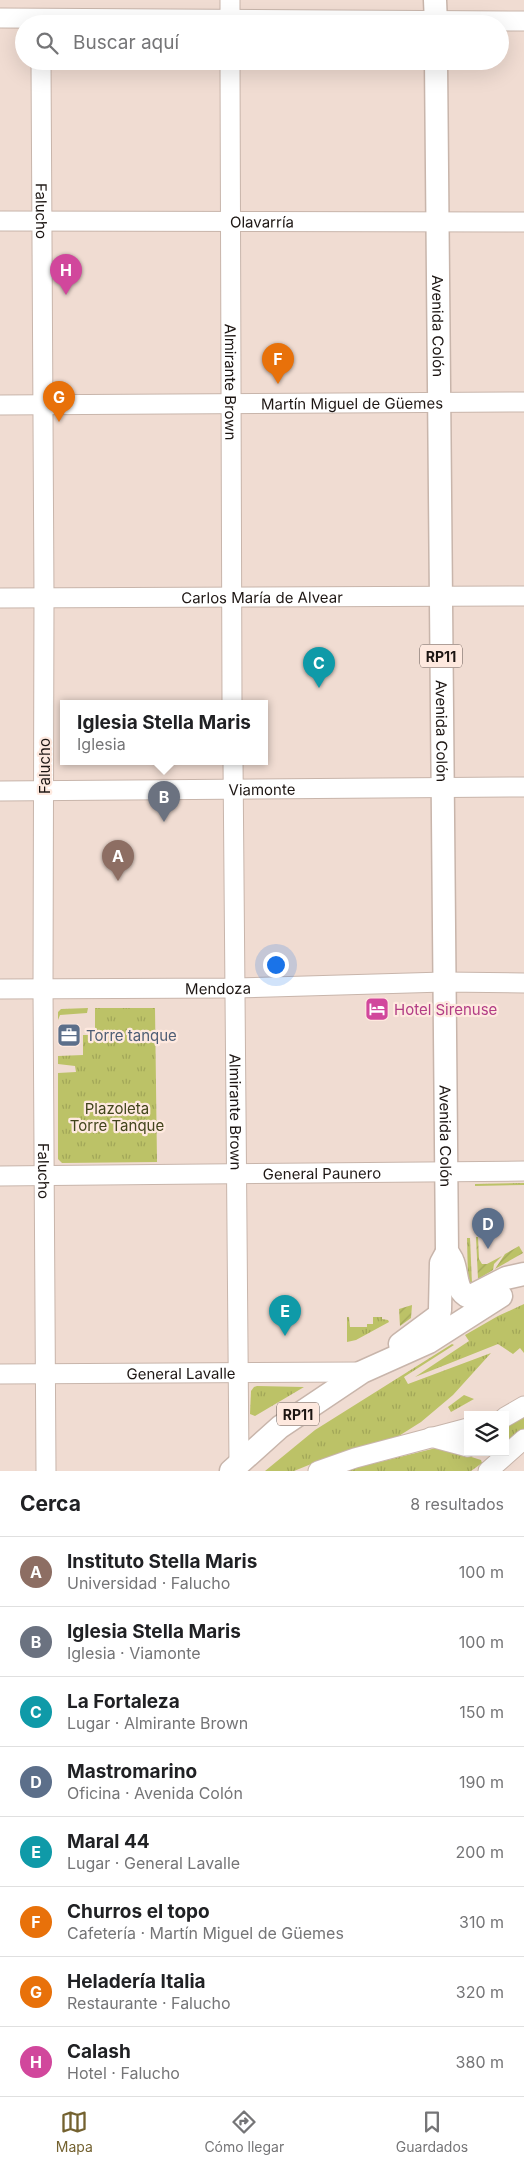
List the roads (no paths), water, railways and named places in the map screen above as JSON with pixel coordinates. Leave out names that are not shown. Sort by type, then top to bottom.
[{"type":"main road","name":"Avenida Colón","points":[[436,70],[447,1251]]},
{"type":"main road","name":"RP11","points":[[447,1251],[454,1263],[459,1287],[469,1297],[506,1278],[524,1274]]},
{"type":"main road","name":"RP11","points":[[235,1467],[280,1427],[367,1369],[438,1315],[440,1310],[441,1264],[447,1251]]},
{"type":"main road","name":"RP11","points":[[367,1369],[429,1342],[512,1288],[524,1278]]},
{"type":"street","points":[[40,14],[449,15]]},
{"type":"street","points":[[0,18],[15,16]]},
{"type":"street","points":[[509,20],[524,21]]},
{"type":"street","name":"Falucho","points":[[41,70],[46,1471]]},
{"type":"street","name":"Almirante Brown","points":[[230,70],[232,700]]},
{"type":"street","name":"Olavarría","points":[[0,220],[524,222]]},
{"type":"street","name":"Martín Miguel de Güemes","points":[[0,405],[524,402]]},
{"type":"street","name":"Carlos María de Alvear","points":[[0,598],[524,596]]},
{"type":"street","name":"Almirante Brown","points":[[233,765],[238,1373],[235,1467]]},
{"type":"street","name":"Viamonte","points":[[0,791],[524,787]]},
{"type":"street","name":"Mendoza","points":[[0,989],[235,988],[444,982],[524,983]]},
{"type":"street","name":"General Paunero","points":[[0,1176],[524,1171]]},
{"type":"street","name":"General Lavalle","points":[[0,1374],[238,1373],[367,1369]]},
{"type":"street","points":[[509,1415],[524,1406]]},
{"type":"street","points":[[318,1471],[355,1458],[464,1429]]},
{"type":"street","points":[[431,1437],[464,1446]]},
{"type":"street","points":[[509,1449],[524,1439]]},
{"type":"street","points":[[488,1471],[502,1456]]},
{"type":"place","name":"Calash","points":[[66,295]]},
{"type":"place","name":"Churros el topo","points":[[278,384]]},
{"type":"place","name":"Heladería Italia","points":[[59,422]]},
{"type":"place","name":"La Fortaleza","points":[[319,688]]},
{"type":"place","name":"Iglesia Stella Maris","points":[[164,822]]},
{"type":"place","name":"Instituto Stella Maris","points":[[118,881]]},
{"type":"place","name":"Hotel Sirenuse","points":[[377,1009]]},
{"type":"place","name":"Torre tanque","points":[[69,1035]]},
{"type":"place","name":"Mastromarino","points":[[488,1249]]},
{"type":"place","name":"Maral 44","points":[[285,1336]]},
{"type":"park label","name":"Plazoleta Torre Tanque","points":[[117,1116]]}]
